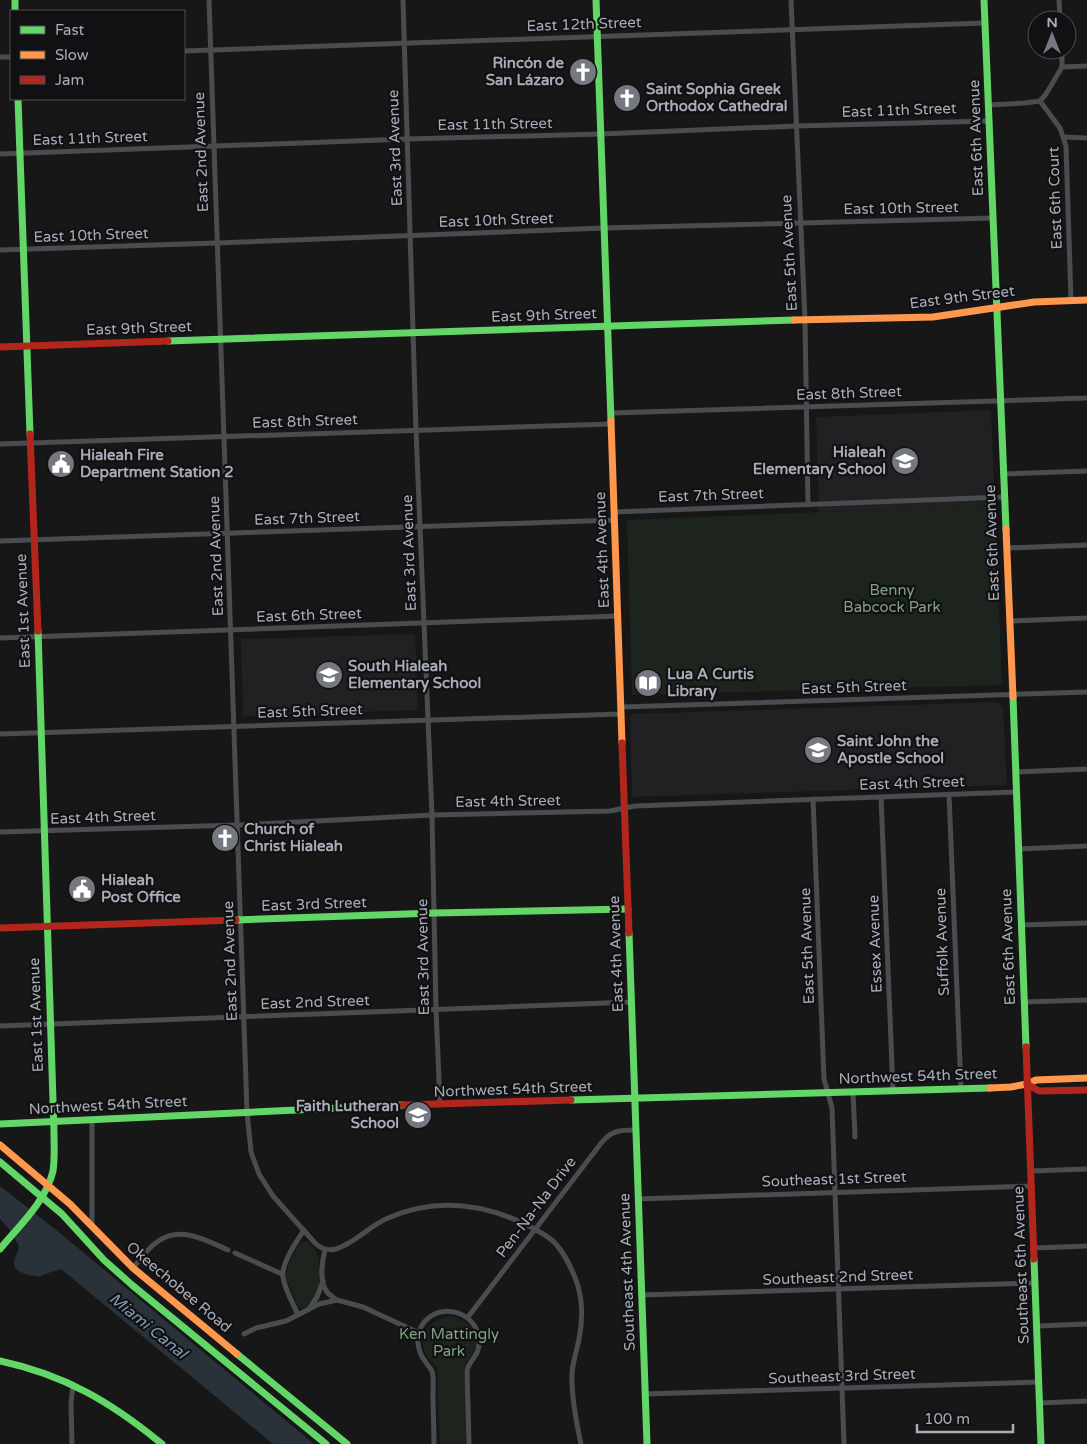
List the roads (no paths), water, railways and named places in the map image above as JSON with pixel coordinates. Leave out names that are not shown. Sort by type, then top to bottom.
[{"type":"main road","name":"East 4th Avenue","points":[[596,0],[634,1098]]},
{"type":"main road","name":"East 6th Avenue","points":[[984,0],[1027,1084]]},
{"type":"main road","name":"East 1st Avenue","points":[[0,1249],[42,1196],[53,1170],[45,831],[18,100]]},
{"type":"main road","name":"East 9th Street","points":[[0,347],[923,317],[950,315],[1034,302],[1087,300]]},
{"type":"main road","name":"East 3rd Street","points":[[0,928],[435,913],[628,909]]},
{"type":"main road","name":"Northwest 54th Street","points":[[0,1124],[247,1112],[1011,1087],[1036,1080],[1087,1078]]},
{"type":"main road","name":"Northwest 54th Street","points":[[1027,1084],[1039,1091],[1087,1090]]},
{"type":"main road","name":"Southeast 6th Avenue","points":[[1027,1084],[1041,1444]]},
{"type":"main road","name":"Southeast 4th Avenue","points":[[634,1098],[647,1444]]},
{"type":"main road","name":"Okeechobee Road","points":[[0,1145],[70,1204],[133,1268],[347,1444]]},
{"type":"main road","name":"Okeechobee Road","points":[[0,1162],[62,1214],[117,1272],[326,1444]]},
{"type":"main road","points":[[0,1361],[40,1371],[92,1393],[140,1425],[162,1444]]},
{"type":"street","name":"East 2nd Avenue","points":[[208,0],[247,1112],[251,1152],[259,1174],[273,1196],[318,1246],[325,1250]]},
{"type":"street","name":"East 3rd Avenue","points":[[403,0],[416,430],[432,815],[440,1105]]},
{"type":"street","name":"East 5th Avenue","points":[[791,0],[805,320],[808,504]]},
{"type":"street","name":"East 12th Street","points":[[185,51],[985,22]]},
{"type":"street","points":[[989,105],[1040,101],[1062,67],[1062,60]]},
{"type":"street","points":[[1062,67],[1087,66]]},
{"type":"street","name":"East 6th Court","points":[[1040,101],[1060,128],[1066,146],[1071,300]]},
{"type":"street","name":"East 11th Street","points":[[0,154],[990,121]]},
{"type":"street","points":[[1064,137],[1087,138]]},
{"type":"street","name":"East 10th Street","points":[[0,250],[604,228],[993,218]]},
{"type":"street","name":"East 8th Street","points":[[611,413],[1087,398]]},
{"type":"street","name":"East 8th Street","points":[[0,444],[611,424]]},
{"type":"street","points":[[1003,474],[1087,471]]},
{"type":"street","name":"East 7th Street","points":[[614,512],[1004,497]]},
{"type":"street","name":"East 7th Street","points":[[0,541],[615,520]]},
{"type":"street","points":[[1006,548],[1087,545]]},
{"type":"street","name":"East 6th Street","points":[[0,638],[618,616]]},
{"type":"street","points":[[1009,621],[1087,618]]},
{"type":"street","name":"East 5th Street","points":[[0,734],[428,720],[1087,692]]},
{"type":"street","points":[[1016,772],[1087,769]]},
{"type":"street","name":"East 4th Street","points":[[0,832],[238,825],[432,815],[610,811],[635,806],[1016,792]]},
{"type":"street","name":"Suffolk Avenue","points":[[949,794],[961,1089]]},
{"type":"street","name":"Essex Avenue","points":[[881,797],[893,1091]]},
{"type":"street","name":"East 5th Avenue","points":[[814,799],[824,1079],[832,1108],[844,1444]]},
{"type":"street","points":[[1018,849],[1087,846]]},
{"type":"street","points":[[1022,925],[1087,923]]},
{"type":"street","points":[[1024,1002],[1087,1000]]},
{"type":"street","name":"East 2nd Street","points":[[0,1026],[632,1002]]},
{"type":"street","points":[[853,1092],[855,1137]]},
{"type":"street","points":[[92,1120],[92,1227]]},
{"type":"street","name":"Pen-Na-Na Drive","points":[[468,1317],[605,1138],[616,1131],[635,1130]]},
{"type":"street","points":[[1031,1171],[1087,1169]]},
{"type":"street","name":"Southeast 1st Street","points":[[638,1199],[1032,1186]]},
{"type":"street","points":[[337,1300],[328,1292],[323,1280],[322,1261],[325,1250],[334,1250],[343,1246],[386,1218],[411,1210],[454,1206],[481,1208],[510,1218],[549,1237],[564,1254],[575,1278],[580,1296],[581,1327],[573,1364],[572,1379],[581,1444]]},
{"type":"street","points":[[298,1315],[282,1274],[285,1263],[304,1230]]},
{"type":"street","points":[[133,1268],[156,1243],[174,1235],[189,1234],[208,1240],[228,1250]]},
{"type":"street","points":[[1034,1248],[1087,1246]]},
{"type":"street","points":[[235,1253],[282,1274]]},
{"type":"street","points":[[309,1309],[317,1297],[323,1280]]},
{"type":"street","name":"Southeast 2nd Street","points":[[641,1295],[1035,1284]]},
{"type":"street","points":[[244,1334],[256,1328],[281,1323],[322,1303],[337,1300],[363,1307],[418,1333]]},
{"type":"street","points":[[434,1444],[432,1375],[420,1352],[418,1333],[427,1319],[439,1313],[449,1311],[468,1317],[475,1325],[479,1341],[477,1354],[467,1371],[470,1444]]},
{"type":"street","points":[[1037,1326],[1087,1324]]},
{"type":"street","name":"Southeast 3rd Street","points":[[645,1394],[1039,1382]]},
{"type":"street","points":[[72,1444],[71,1404],[73,1384]]},
{"type":"street","points":[[1040,1402],[1087,1401]]},
{"type":"water","name":"Miami Canal","points":[[0,1186],[60,1233],[314,1444],[273,1444],[61,1269],[40,1277],[17,1269],[14,1262],[19,1246],[9,1229],[0,1219]]},
{"type":"place","name":"Rincón de San Lázaro","points":[[583,72]]},
{"type":"place","name":"Saint Sophia Greek Orthodox Cathedral","points":[[627,98]]},
{"type":"place","name":"Hialeah Elementary School","points":[[905,461]]},
{"type":"place","name":"Hialeah Fire Department Station 2","points":[[61,464]]},
{"type":"place","name":"South Hialeah Elementary School","points":[[329,675]]},
{"type":"place","name":"Lua A Curtis Library","points":[[648,683]]},
{"type":"place","name":"Saint John the Apostle School","points":[[818,750]]},
{"type":"place","name":"Church of Christ Hialeah","points":[[225,838]]},
{"type":"place","name":"Hialeah Post Office","points":[[82,889]]},
{"type":"place","name":"Faith Lutheran School","points":[[418,1115]]},
{"type":"park label","name":"Benny Babcock Park","points":[[892,598]]},
{"type":"park label","name":"Ken Mattingly Park","points":[[449,1342]]}]
